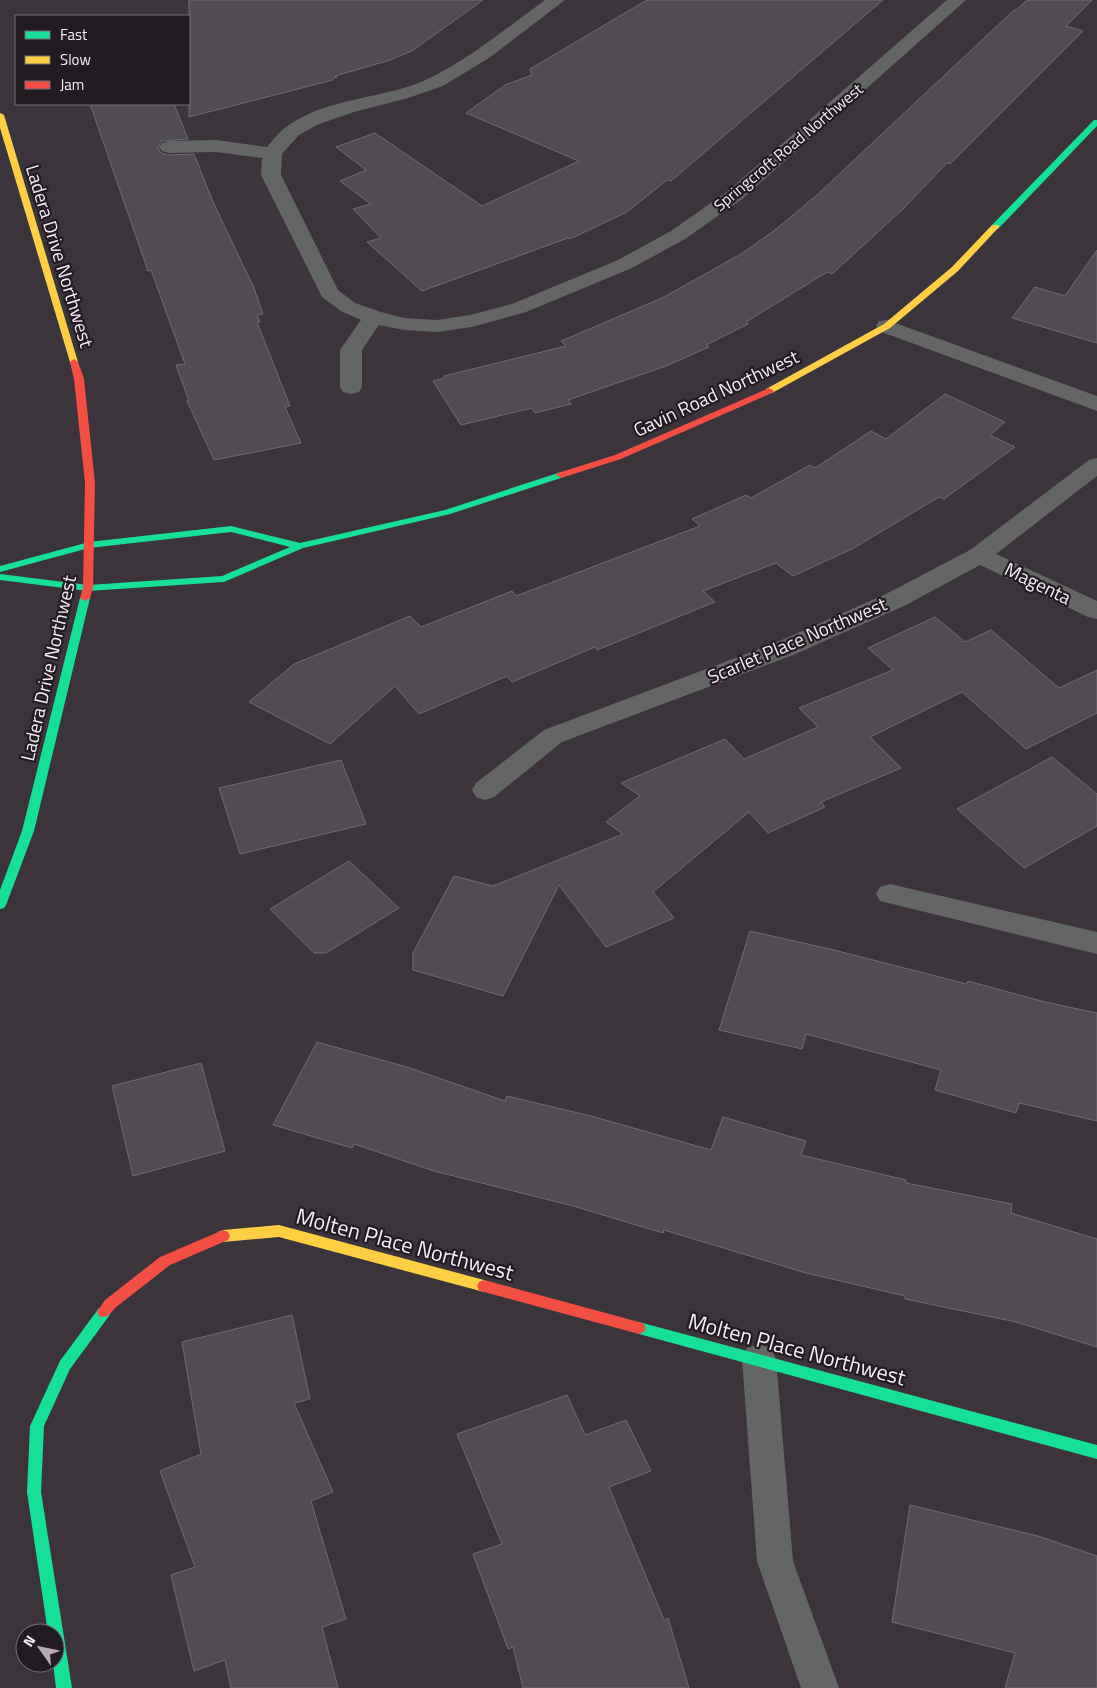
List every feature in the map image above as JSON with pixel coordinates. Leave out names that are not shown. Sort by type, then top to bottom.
[{"type":"street","points":[[168,148],[216,146],[272,153],[294,130],[326,114],[403,95],[436,82],[472,60],[556,0]]},
{"type":"street","name":"Springcroft Road Northwest","points":[[272,153],[271,175],[329,293],[348,307],[374,317],[404,324],[437,326],[472,321],[519,308],[625,264],[678,235],[735,196],[957,0]]},
{"type":"street","name":"Ladera Drive Northwest","points":[[0,115],[79,379],[90,482],[88,588],[28,831],[0,905]]},
{"type":"street","name":"Gavin Road Northwest","points":[[0,577],[88,588],[224,579],[300,546],[447,512],[618,457],[770,391],[887,326],[955,269],[1097,122]]},
{"type":"street","points":[[351,387],[351,350],[374,317]]},
{"type":"street","points":[[887,326],[1097,404]]},
{"type":"street","name":"Scarlet Place Northwest","points":[[485,790],[553,736],[784,649],[896,600],[979,555],[1097,465]]},
{"type":"street","name":"Gavin Road Northwest","points":[[0,569],[89,545],[231,528],[300,546]]},
{"type":"street","name":"Magenta","points":[[979,555],[1097,611]]},
{"type":"street","points":[[890,894],[1097,943]]},
{"type":"street","name":"Molten Place Northwest","points":[[64,1688],[34,1492],[37,1426],[65,1365],[110,1304],[165,1261],[223,1236],[279,1231],[1097,1452]]},
{"type":"street","points":[[758,1360],[775,1561],[820,1688]]},
{"type":"building","points":[[189,0],[483,0],[412,51],[387,61],[335,76],[337,77],[333,80],[189,117]]},
{"type":"building","points":[[647,0],[883,0],[671,181],[667,180],[627,212],[570,239],[568,238],[422,291],[367,242],[381,238],[353,209],[371,204],[340,181],[366,170],[336,147],[375,133],[482,206],[579,161],[466,113],[505,85],[532,75],[530,69]]},
{"type":"building","points":[[1027,0],[1092,0],[1066,26],[1083,31],[950,164],[947,163],[902,210],[832,274],[827,272],[746,322],[748,324],[706,345],[709,347],[666,366],[568,400],[571,404],[535,413],[532,408],[461,425],[433,381],[445,378],[444,376],[566,346],[561,341],[662,298],[741,254],[775,230],[817,195],[1014,10]]},
{"type":"building","points":[[90,105],[174,105],[188,139],[161,141],[158,148],[161,153],[168,155],[194,154],[213,202],[254,288],[263,314],[257,315],[260,322],[257,322],[290,406],[285,407],[301,443],[214,460],[187,401],[189,401],[176,365],[185,364],[151,270],[148,271]]},
{"type":"building","points":[[1097,250],[1097,343],[1012,318],[1035,287],[1065,296]]},
{"type":"building","points":[[945,394],[1005,422],[990,435],[1015,447],[944,499],[939,497],[852,549],[793,576],[776,563],[703,591],[715,602],[597,650],[595,647],[512,682],[507,676],[419,714],[395,686],[330,744],[249,702],[294,664],[410,616],[421,627],[512,591],[516,596],[700,526],[692,519],[746,495],[751,498],[810,465],[815,468],[871,431],[886,439]]},
{"type":"building","points":[[935,617],[965,642],[991,630],[1059,688],[1097,670],[1097,713],[1026,749],[962,692],[870,737],[901,768],[821,802],[825,807],[768,833],[749,812],[653,892],[674,918],[606,947],[559,885],[503,996],[413,970],[413,953],[454,876],[493,886],[623,834],[606,822],[640,796],[621,783],[725,739],[744,759],[818,727],[799,708],[893,670],[868,648]]},
{"type":"building","points":[[1052,757],[1097,794],[1097,826],[1024,868],[957,809]]},
{"type":"building","points":[[341,760],[366,824],[240,854],[219,788]]},
{"type":"building","points":[[349,861],[399,908],[326,953],[314,953],[270,909]]},
{"type":"building","points":[[750,931],[967,984],[968,981],[1045,1002],[1097,1013],[1097,1121],[1019,1103],[1016,1113],[935,1090],[941,1070],[806,1034],[802,1049],[719,1030]]},
{"type":"building","points":[[317,1042],[407,1067],[505,1101],[507,1096],[591,1116],[711,1150],[723,1117],[806,1141],[801,1155],[906,1180],[906,1183],[1012,1204],[1011,1213],[1097,1239],[1097,1347],[1016,1322],[905,1299],[905,1296],[806,1273],[664,1230],[663,1233],[573,1206],[434,1171],[354,1144],[352,1148],[273,1125]]},
{"type":"building","points":[[201,1063],[225,1151],[133,1176],[112,1086]]},
{"type":"building","points":[[292,1315],[310,1399],[294,1403],[333,1492],[311,1501],[346,1619],[322,1627],[338,1688],[231,1688],[225,1660],[194,1671],[171,1575],[195,1567],[160,1471],[201,1454],[182,1342]]},
{"type":"building","points":[[567,1395],[585,1435],[626,1420],[651,1471],[609,1487],[664,1620],[668,1618],[689,1688],[523,1688],[513,1647],[508,1649],[473,1554],[502,1544],[457,1434]]},
{"type":"building","points":[[910,1505],[1038,1536],[1097,1556],[1097,1688],[1005,1688],[1015,1653],[892,1622]]},
{"type":"traffic: fast","points":[[995,227],[1097,122]]},
{"type":"traffic: fast","points":[[0,577],[88,588],[224,579],[300,546],[447,512],[561,475]]},
{"type":"traffic: fast","points":[[0,569],[89,545],[231,529],[300,546]]},
{"type":"traffic: fast","points":[[0,905],[28,831],[85,598]]},
{"type":"traffic: fast","points":[[64,1688],[34,1492],[37,1426],[65,1365],[104,1312]]},
{"type":"traffic: fast","points":[[639,1328],[1097,1452]]},
{"type":"traffic: slow","points":[[0,115],[74,362]]},
{"type":"traffic: slow","points":[[769,391],[887,326],[955,269],[995,227]]},
{"type":"traffic: slow","points":[[223,1236],[279,1231],[484,1286]]},
{"type":"traffic: jam","points":[[74,362],[79,379],[90,483],[88,588],[85,598]]},
{"type":"traffic: jam","points":[[561,475],[618,457],[769,391]]},
{"type":"traffic: jam","points":[[104,1312],[110,1304],[165,1261],[223,1236]]},
{"type":"traffic: jam","points":[[484,1286],[639,1328]]}]
